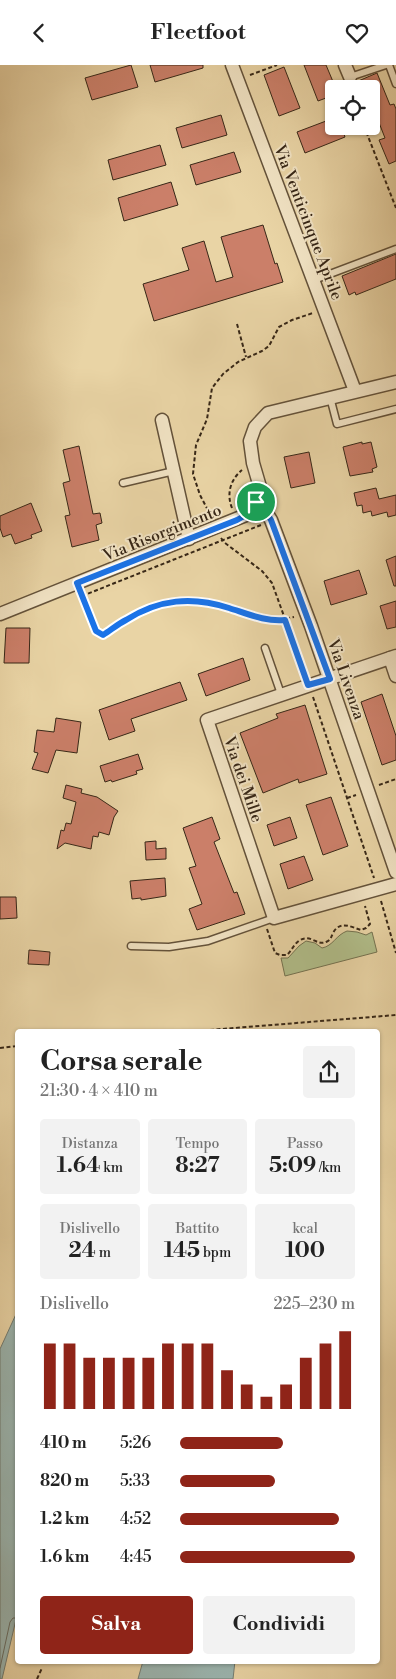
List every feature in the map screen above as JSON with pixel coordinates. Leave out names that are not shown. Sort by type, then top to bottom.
[{"type":"street","name":"Via Venticinque Aprile","points":[[232,65],[355,391]]},
{"type":"street","points":[[345,65],[350,77]]},
{"type":"street","points":[[256,502],[260,487],[253,463],[250,441],[255,427],[268,413],[396,381]]},
{"type":"street","points":[[162,420],[189,539]]},
{"type":"street","name":"Via Risorgimento","points":[[0,613],[189,539],[220,534],[246,515],[256,502]]},
{"type":"street","name":"Via Livenza","points":[[256,502],[262,506],[271,520],[330,679],[396,872]]},
{"type":"street","points":[[393,657],[396,676]]},
{"type":"street","name":"Via dei Mille","points":[[270,920],[207,720],[393,657]]},
{"type":"street","points":[[270,920],[396,884]]},
{"type":"lane","points":[[350,77],[388,65],[396,83]]},
{"type":"lane","points":[[314,280],[396,249]]},
{"type":"lane","points":[[330,397],[337,424],[396,409]]},
{"type":"lane","points":[[123,483],[174,471]]},
{"type":"lane","points":[[265,648],[281,694]]},
{"type":"lane","points":[[131,946],[170,947],[208,941],[270,920]]},
{"type":"path","points":[[238,80],[277,65]]},
{"type":"path","points":[[368,135],[396,208]]},
{"type":"path","points":[[317,312],[292,320],[279,327],[269,346],[223,374],[212,388],[206,419],[196,445],[193,474],[200,495],[220,534],[262,571],[272,583],[378,889],[396,953]]},
{"type":"path","points":[[236,324],[247,358]]},
{"type":"path","points":[[237,520],[229,499],[230,487],[234,476],[253,463]]},
{"type":"path","points":[[82,596],[220,534],[263,524]]},
{"type":"path","points":[[77,583],[96,631],[103,635],[126,619],[171,601],[195,601],[216,604],[272,621],[298,616]]},
{"type":"path","points":[[270,920],[275,953],[287,955],[294,944],[301,939],[310,938],[320,943],[326,942],[331,939],[340,925],[350,925],[361,930],[366,929],[370,924],[362,894]]},
{"type":"path","points":[[222,1029],[396,1015]]},
{"type":"path","points":[[0,1048],[15,1046]]},
{"type":"path","points":[[37,1679],[42,1668]]},
{"type":"green space","points":[[347,931],[366,935],[372,932],[377,952],[285,976],[281,958],[288,958],[306,941],[315,943],[322,948],[326,947]]},
{"type":"water","points":[[15,1316],[15,1624],[2,1679],[0,1679],[0,1349]]},
{"type":"water","points":[[142,1664],[235,1664],[233,1679],[138,1679]]},
{"type":"building","points":[[131,65],[138,87],[92,100],[85,78]]},
{"type":"building","points":[[150,65],[203,65],[203,68],[155,82]]},
{"type":"building","points":[[304,65],[326,65],[332,80],[325,80],[325,98],[318,101]]},
{"type":"building","points":[[284,67],[300,108],[279,116],[264,75]]},
{"type":"building","points":[[377,73],[380,80],[361,80]]},
{"type":"building","points":[[380,80],[390,105],[394,104],[396,109],[396,161],[389,164],[379,140],[385,138],[380,125]]},
{"type":"building","points":[[221,115],[227,135],[182,148],[176,128]]},
{"type":"building","points":[[325,121],[325,135],[344,135],[345,137],[305,153],[297,132]]},
{"type":"building","points":[[160,145],[166,165],[113,180],[108,160]]},
{"type":"building","points":[[234,152],[241,172],[196,185],[190,165]]},
{"type":"building","points":[[171,182],[178,205],[124,221],[118,198]]},
{"type":"building","points":[[263,225],[275,264],[277,263],[283,282],[154,321],[143,284],[189,270],[182,248],[204,241],[216,282],[233,277],[221,237]]},
{"type":"building","points":[[396,254],[396,279],[356,295],[355,292],[349,295],[342,276]]},
{"type":"building","points":[[362,442],[362,444],[371,442],[377,467],[372,469],[373,472],[350,476],[343,447]]},
{"type":"building","points":[[79,446],[93,514],[100,513],[102,523],[96,525],[99,540],[72,547],[65,516],[70,515],[63,483],[70,481],[63,450]]},
{"type":"building","points":[[309,452],[315,483],[291,488],[284,457]]},
{"type":"building","points":[[376,488],[379,499],[396,495],[396,515],[388,517],[387,512],[372,516],[371,511],[363,513],[362,505],[357,506],[354,493]]},
{"type":"building","points":[[31,503],[42,531],[31,535],[32,538],[15,544],[11,534],[3,537],[0,528],[0,516]]},
{"type":"building","points":[[396,556],[396,586],[394,586],[386,560]]},
{"type":"building","points":[[359,570],[367,594],[331,605],[324,581]]},
{"type":"building","points":[[396,601],[396,627],[387,629],[380,606]]},
{"type":"building","points":[[6,628],[30,628],[29,663],[4,663]]},
{"type":"building","points":[[243,658],[250,680],[206,696],[198,674]]},
{"type":"building","points":[[180,682],[187,700],[131,719],[135,731],[109,740],[99,710]]},
{"type":"building","points":[[382,694],[396,736],[396,760],[382,765],[361,702]]},
{"type":"building","points":[[305,705],[327,774],[299,783],[298,779],[263,793],[240,733],[278,718],[276,714]]},
{"type":"building","points":[[56,718],[81,722],[77,753],[56,750],[48,773],[32,769],[38,753],[34,752],[37,730],[54,732]]},
{"type":"building","points":[[138,754],[143,769],[136,771],[137,774],[112,782],[111,780],[105,782],[100,766]]},
{"type":"building","points":[[66,785],[82,789],[81,793],[97,797],[118,811],[114,817],[109,835],[99,832],[98,837],[93,836],[91,849],[65,843],[57,849],[61,830],[64,831],[66,823],[71,824],[76,802],[63,798]]},
{"type":"building","points":[[331,797],[348,846],[323,855],[306,805]]},
{"type":"building","points":[[212,817],[220,839],[214,842],[234,893],[237,892],[245,914],[197,930],[189,909],[202,904],[189,868],[196,866],[183,828]]},
{"type":"building","points":[[290,817],[297,838],[274,846],[267,825]]},
{"type":"building","points":[[156,841],[156,849],[166,848],[166,859],[146,860],[145,842]]},
{"type":"building","points":[[304,856],[313,880],[288,889],[280,864]]},
{"type":"building","points":[[165,878],[166,896],[141,900],[141,898],[132,899],[130,881]]},
{"type":"building","points":[[0,897],[16,897],[17,918],[0,919]]},
{"type":"building","points":[[29,950],[50,952],[49,965],[28,964]]},
{"type":"route","points":[[256,502],[262,506],[271,520],[330,679],[308,685],[285,620],[272,621],[216,604],[195,601],[171,601],[151,607],[126,619],[103,635],[96,631],[77,583],[237,520],[246,515],[256,502]]}]
